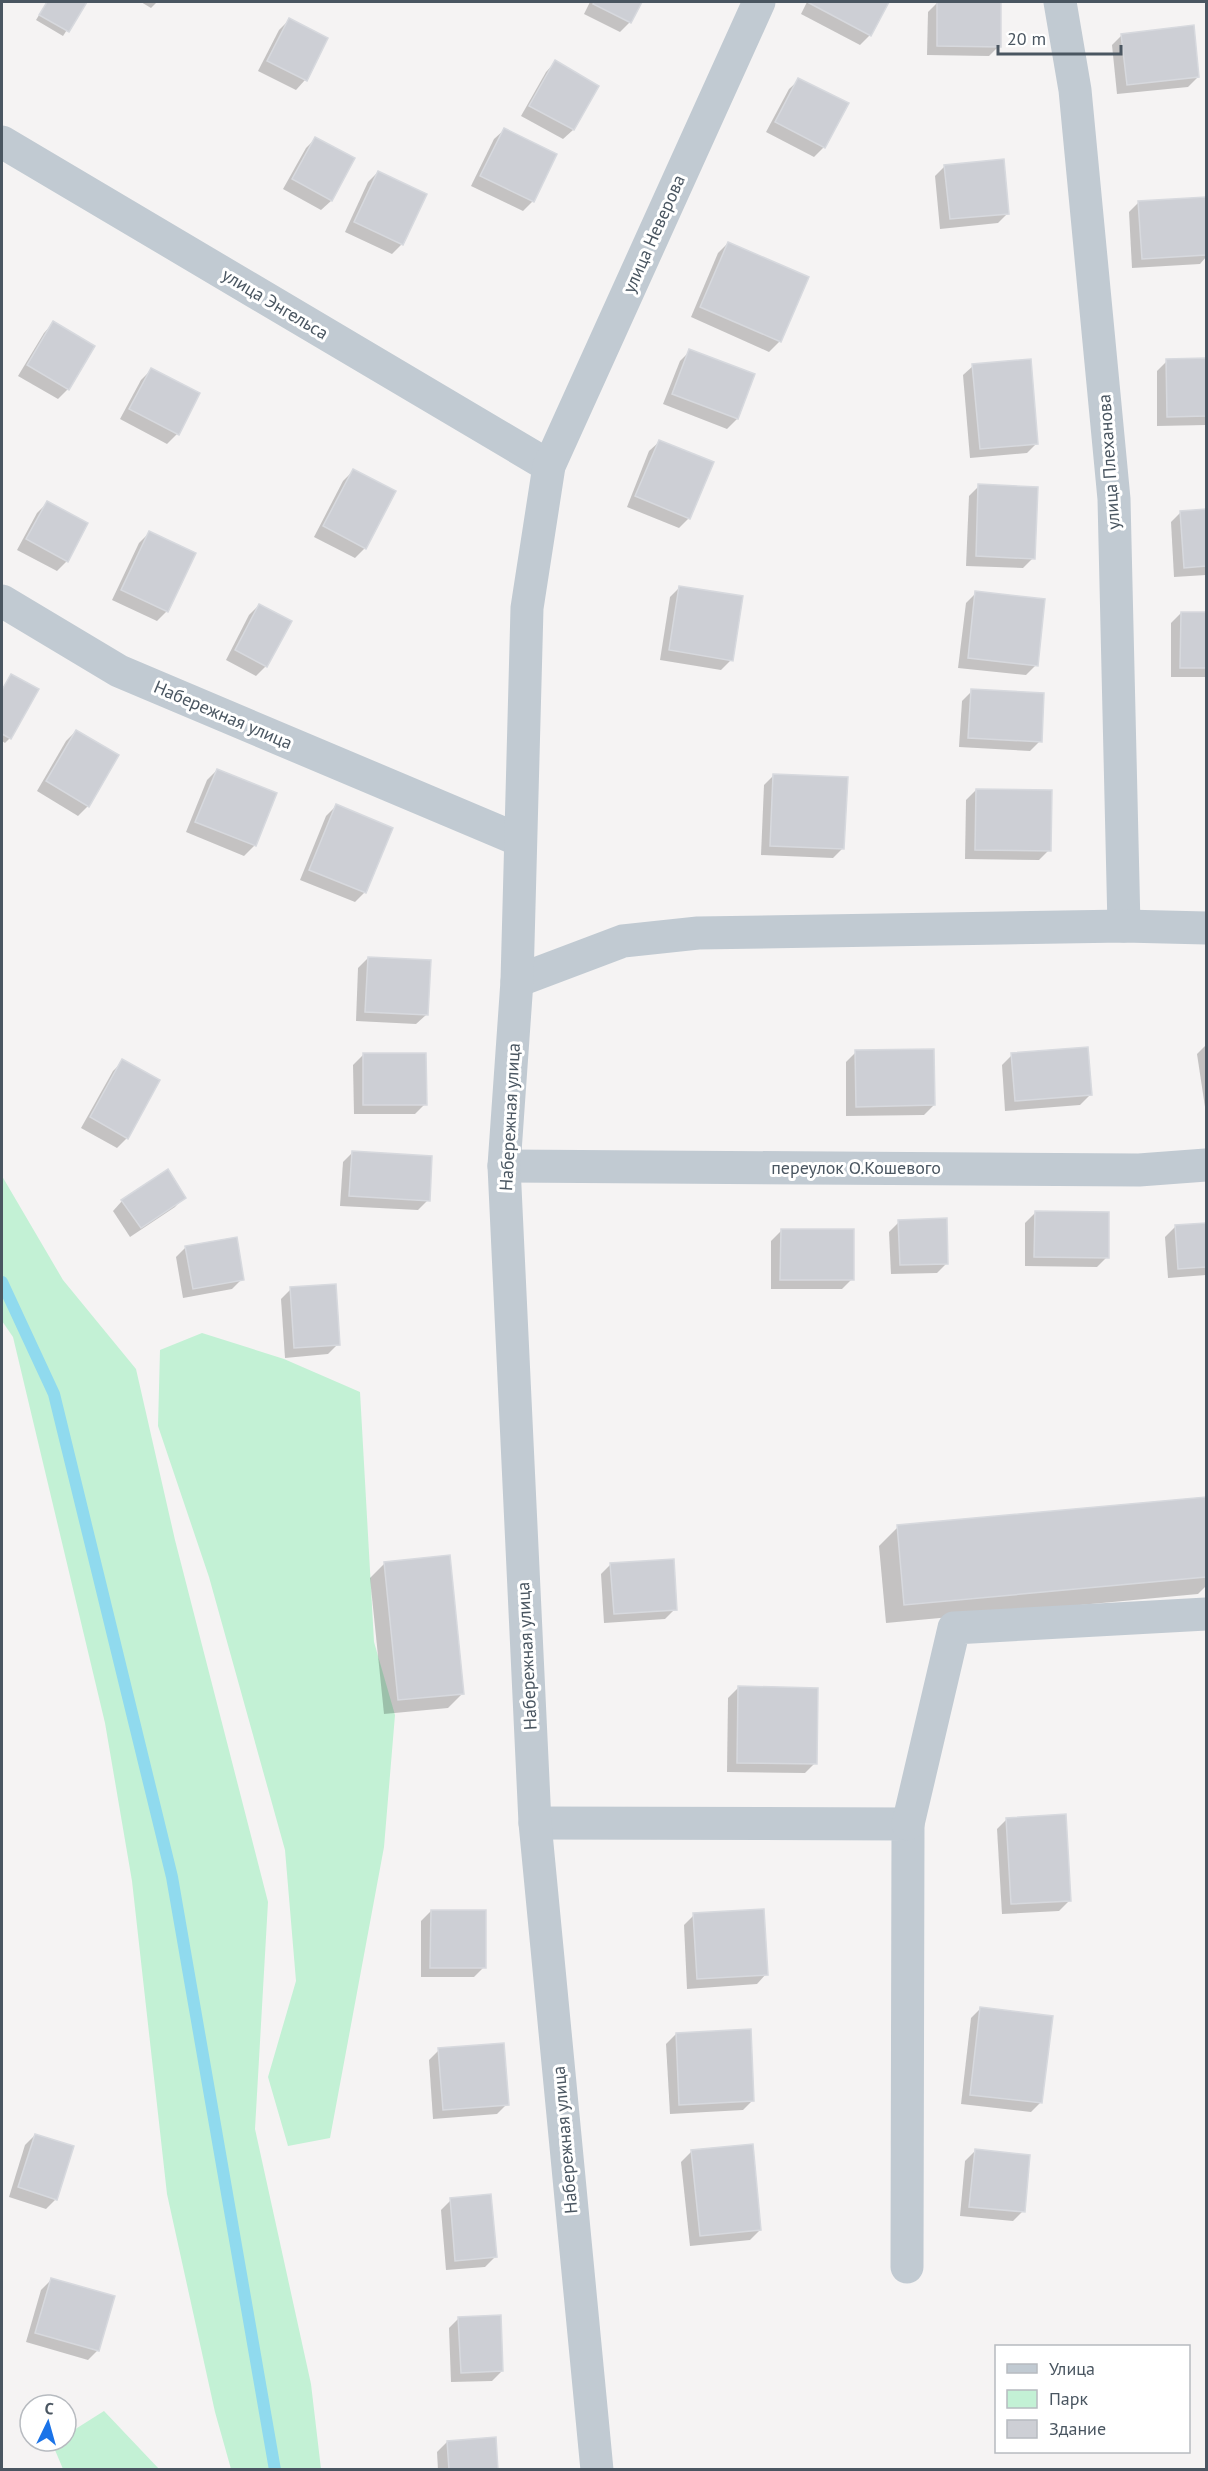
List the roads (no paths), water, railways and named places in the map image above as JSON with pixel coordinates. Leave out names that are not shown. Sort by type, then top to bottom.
[{"type":"street","name":"улица Неверова","points":[[549,466],[759,2]]},
{"type":"street","name":"улица Плеханова","points":[[1060,2],[1075,90],[1114,499],[1124,926]]},
{"type":"street","name":"улица Энгельса","points":[[2,142],[549,466]]},
{"type":"street","name":"Набережная улица","points":[[549,466],[527,608],[517,981],[504,1166],[535,1823],[597,2469]]},
{"type":"street","name":"Набережная улица","points":[[2,601],[119,670],[519,840]]},
{"type":"street","points":[[517,981],[623,941],[698,933],[1124,926],[1206,928]]},
{"type":"street","name":"переулок О.Кошевого","points":[[504,1166],[1139,1170],[1206,1165]]},
{"type":"street","points":[[907,2267],[908,1824],[954,1628],[1206,1614]]},
{"type":"street","points":[[535,1823],[908,1824]]},
{"type":"waterway","points":[[2,1282],[54,1394],[172,1877],[275,2470]]}]
